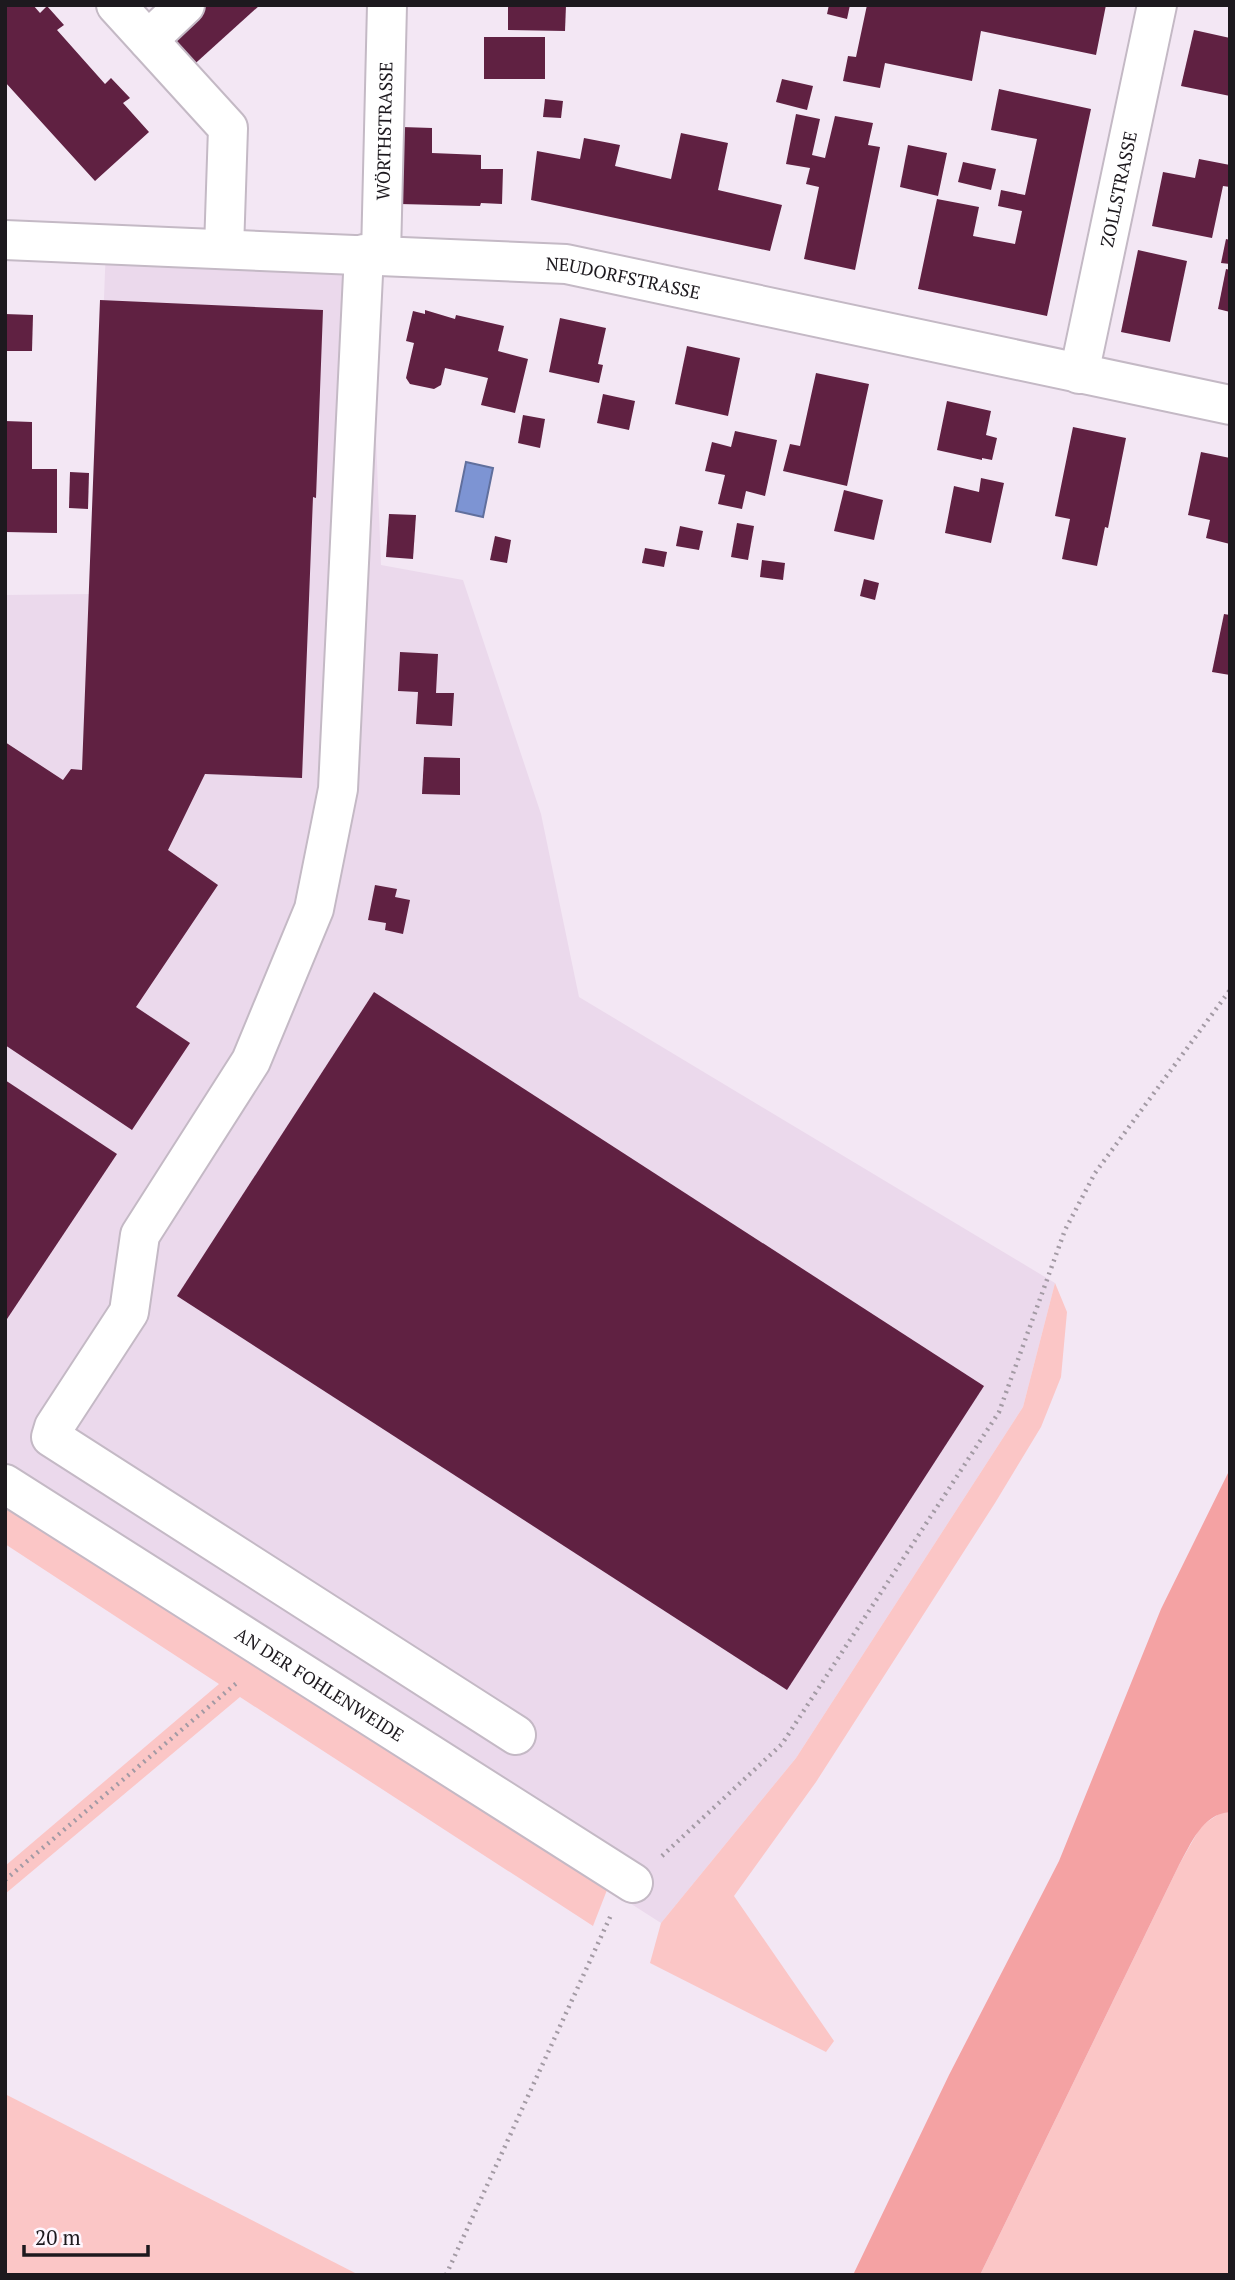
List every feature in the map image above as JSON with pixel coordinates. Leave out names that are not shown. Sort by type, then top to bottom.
[{"type":"street","points":[[116,5],[228,128],[224,249]]},
{"type":"street","points":[[148,40],[185,5]]},
{"type":"street","name":"WÖRTHSTRASSE","points":[[387,5],[338,789],[314,909],[251,1061],[140,1235],[129,1312],[54,1427],[51,1437],[516,1735]]},
{"type":"street","name":"ZOLLSTRASSE","points":[[1079,374],[1157,5]]},
{"type":"street","name":"NEUDORFSTRASSE","points":[[5,240],[566,264],[1230,405]]},
{"type":"street","name":"AN DER FOHLENWEIDE","points":[[5,1484],[633,1884]]},
{"type":"path","points":[[446,2275],[606,1922],[633,1884],[782,1744],[999,1412],[1065,1230],[1095,1173],[1230,990]]},
{"type":"path","points":[[5,1880],[271,1653]]},
{"type":"shaded area","points":[[106,248],[369,260],[381,565],[463,580],[541,814],[579,997],[1055,1283],[1023,1407],[796,1758],[661,1923],[5,1503],[5,595],[92,594]]},
{"type":"shaded area","points":[[1055,1283],[1067,1312],[1061,1377],[1041,1427],[816,1782],[734,1896],[834,2041],[826,2052],[650,1963],[661,1923],[796,1758],[1023,1407]]},
{"type":"shaded area","points":[[1230,1469],[1230,1812],[1220,1814],[1205,1824],[1188,1848],[980,2275],[853,2275],[949,2075],[1059,1861],[1161,1609]]},
{"type":"shaded area","points":[[5,1503],[607,1890],[593,1926],[240,1697],[5,1894],[5,1866],[219,1684],[5,1544]]},
{"type":"shaded area","points":[[1222,1812],[1230,1812],[1230,2275],[980,2275],[1179,1865],[1201,1826]]},
{"type":"shaded area","points":[[5,2094],[359,2275],[5,2275]]},
{"type":"water","points":[[466,462],[493,468],[483,517],[456,511]]},
{"type":"building","points":[[5,5],[33,5],[40,13],[47,6],[64,25],[57,30],[105,84],[111,78],[130,98],[123,103],[149,132],[95,181],[5,82]]},
{"type":"building","points":[[207,5],[260,5],[188,70],[164,44]]},
{"type":"building","points":[[508,5],[566,5],[565,31],[508,30]]},
{"type":"building","points":[[829,5],[850,5],[847,19],[827,14]]},
{"type":"building","points":[[867,5],[1106,5],[1096,55],[981,31],[972,81],[885,63],[880,88],[843,81],[848,56],[856,57]]},
{"type":"building","points":[[1194,30],[1230,38],[1230,96],[1181,86]]},
{"type":"building","points":[[484,37],[545,37],[545,79],[484,79]]},
{"type":"building","points":[[782,79],[813,86],[807,110],[776,102]]},
{"type":"building","points":[[999,89],[1091,109],[1047,316],[918,289],[937,199],[979,207],[973,236],[1015,244],[1022,211],[998,206],[1001,190],[1025,195],[1037,139],[991,130]]},
{"type":"building","points":[[545,99],[563,101],[561,118],[543,117]]},
{"type":"building","points":[[796,114],[820,119],[812,155],[825,158],[835,116],[873,123],[868,145],[880,147],[855,270],[804,259],[819,187],[806,184],[810,168],[786,164]]},
{"type":"building","points":[[402,127],[432,128],[432,153],[481,155],[481,169],[503,169],[502,204],[400,204]]},
{"type":"building","points":[[681,133],[728,143],[718,190],[782,205],[770,251],[531,200],[537,151],[580,159],[584,138],[620,145],[615,166],[671,179]]},
{"type":"building","points":[[908,145],[947,153],[938,196],[900,187]]},
{"type":"building","points":[[1199,159],[1230,165],[1230,187],[1223,186],[1212,238],[1152,226],[1163,172],[1195,178]]},
{"type":"building","points":[[963,162],[996,169],[991,190],[958,182]]},
{"type":"building","points":[[1226,239],[1230,240],[1230,264],[1221,263]]},
{"type":"building","points":[[1138,250],[1187,261],[1170,342],[1121,332]]},
{"type":"building","points":[[1226,269],[1230,270],[1230,312],[1218,309]]},
{"type":"building","points":[[100,300],[323,310],[302,778],[205,774],[168,850],[218,885],[136,1007],[190,1043],[132,1130],[5,1045],[5,742],[63,780],[71,769],[82,770]]},
{"type":"building","points":[[425,310],[455,319],[456,315],[504,326],[498,351],[528,359],[515,413],[481,405],[488,378],[445,368],[441,385],[434,389],[410,384],[406,378],[414,343],[406,341],[413,311],[425,314]]},
{"type":"building","points":[[5,314],[33,315],[32,351],[5,351]]},
{"type":"building","points":[[560,318],[606,328],[598,364],[603,365],[599,383],[549,372]]},
{"type":"building","points":[[687,346],[740,358],[728,416],[675,404]]},
{"type":"building","points":[[816,373],[869,384],[847,486],[783,471],[790,444],[800,446]]},
{"type":"building","points":[[603,394],[635,401],[629,430],[597,423]]},
{"type":"building","points":[[947,401],[991,411],[986,435],[997,438],[992,460],[937,450]]},
{"type":"building","points":[[523,415],[545,419],[540,448],[518,443]]},
{"type":"building","points":[[5,421],[32,422],[32,469],[57,469],[57,533],[5,532]]},
{"type":"building","points":[[1073,427],[1126,438],[1108,528],[1105,527],[1097,566],[1062,559],[1070,519],[1055,516]]},
{"type":"building","points":[[735,431],[777,440],[765,496],[746,491],[742,509],[718,504],[725,475],[705,471],[712,442],[731,447]]},
{"type":"building","points":[[1201,452],[1230,458],[1230,544],[1206,538],[1210,520],[1188,515]]},
{"type":"building","points":[[70,472],[89,473],[88,509],[69,508]]},
{"type":"building","points":[[981,478],[1004,483],[991,543],[945,533],[954,486],[979,492]]},
{"type":"building","points":[[844,490],[883,500],[874,540],[834,531]]},
{"type":"building","points":[[389,514],[416,515],[413,559],[386,557]]},
{"type":"building","points":[[737,523],[754,526],[748,560],[731,557]]},
{"type":"building","points":[[680,526],[703,531],[699,550],[676,546]]},
{"type":"building","points":[[495,536],[511,540],[507,563],[490,560]]},
{"type":"building","points":[[645,548],[667,552],[664,567],[642,563]]},
{"type":"building","points":[[762,560],[785,563],[783,580],[760,577]]},
{"type":"building","points":[[864,579],[879,583],[875,600],[860,596]]},
{"type":"building","points":[[1224,614],[1230,615],[1230,675],[1212,672]]},
{"type":"building","points":[[400,652],[438,654],[436,693],[454,693],[452,726],[416,724],[418,692],[398,691]]},
{"type":"building","points":[[424,757],[460,758],[460,795],[422,794]]},
{"type":"building","points":[[375,885],[397,889],[395,897],[410,900],[403,934],[385,930],[386,923],[368,920]]},
{"type":"building","points":[[374,992],[984,1386],[787,1690],[177,1296]]},
{"type":"building","points":[[5,1080],[117,1154],[5,1322]]}]
